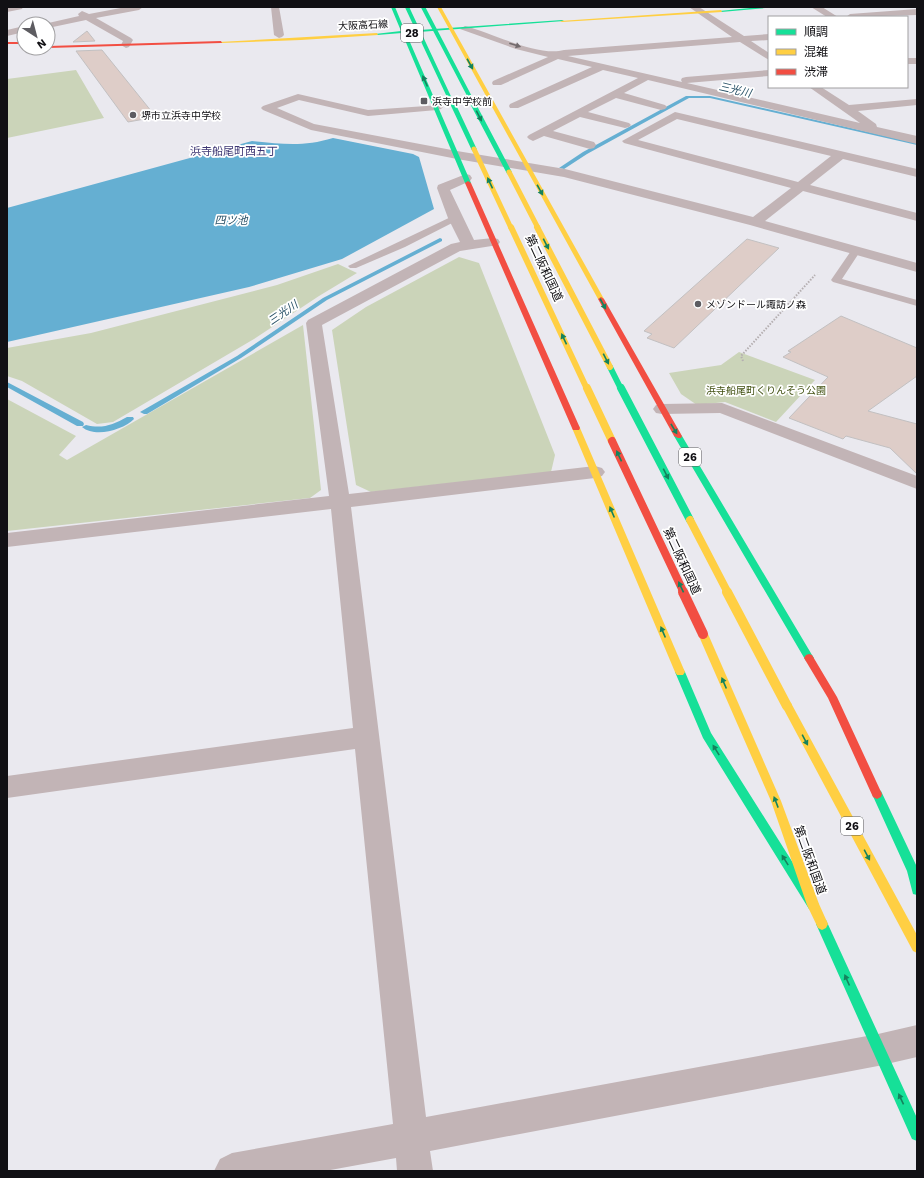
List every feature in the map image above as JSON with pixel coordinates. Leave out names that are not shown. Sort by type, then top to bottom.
[{"type":"main road","points":[[393,7],[437,107],[493,242],[595,472],[707,735],[814,905]]},
{"type":"main road","name":"第二阪和国道","points":[[407,7],[703,634],[776,801],[814,905],[917,1134]]},
{"type":"main road","name":"第二阪和国道","points":[[423,7],[786,706],[917,947]]},
{"type":"main road","name":"26","points":[[439,7],[662,409],[832,697],[913,872],[917,890]]},
{"type":"main road","name":"大阪高石線","points":[[56,42],[301,39],[696,8],[774,7]]},
{"type":"main road","name":"大阪高石線","points":[[450,27],[465,29],[696,8]]},
{"type":"main road","name":"大阪高石線","points":[[56,46],[279,35],[403,31]]},
{"type":"street","points":[[7,9],[19,7]]},
{"type":"street","points":[[56,23],[139,7]]},
{"type":"street","points":[[275,7],[279,35]]},
{"type":"street","points":[[815,7],[832,16]]},
{"type":"street","points":[[696,8],[741,40],[768,56]]},
{"type":"street","points":[[75,10],[127,42]]},
{"type":"street","points":[[872,16],[917,12]]},
{"type":"street","points":[[723,27],[738,26]]},
{"type":"street","points":[[465,29],[519,47],[917,140]]},
{"type":"street","points":[[497,83],[564,53],[768,37]]},
{"type":"street","points":[[514,106],[601,67]]},
{"type":"street","points":[[665,82],[768,73]]},
{"type":"street","points":[[590,145],[538,134],[647,77]]},
{"type":"street","points":[[816,88],[883,133]]},
{"type":"street","points":[[614,94],[661,107]]},
{"type":"street","points":[[437,107],[368,112],[298,97],[267,108],[311,128],[565,173],[755,222],[917,268]]},
{"type":"street","points":[[847,109],[917,102]]},
{"type":"street","points":[[578,113],[625,125]]},
{"type":"street","points":[[917,173],[675,115],[628,141],[917,217]]},
{"type":"street","points":[[755,222],[840,155]]},
{"type":"street","points":[[466,178],[443,188],[455,218],[469,245]]},
{"type":"street","points":[[415,1171],[340,502],[314,323],[456,247],[493,242]]},
{"type":"street","points":[[662,409],[722,408],[917,483]]},
{"type":"street","points":[[7,540],[595,472]]},
{"type":"street","points":[[7,787],[366,737]]},
{"type":"street","points":[[232,1171],[878,1050],[917,1041]]},
{"type":"lane","points":[[353,266],[402,245],[455,218]]},
{"type":"lane","points":[[856,250],[836,280],[917,303]]},
{"type":"path","points":[[743,361],[741,356],[841,246]]},
{"type":"green space","points":[[76,70],[104,118],[7,138],[7,79]]},
{"type":"green space","points":[[459,257],[479,263],[555,455],[551,472],[371,492],[356,485],[332,330],[366,307]]},
{"type":"green space","points":[[338,264],[357,273],[254,339],[113,422],[97,424],[22,381],[7,376],[7,348],[91,333],[277,285]]},
{"type":"green space","points":[[303,325],[321,490],[310,498],[7,531],[7,399],[76,436],[59,455],[67,460]]},
{"type":"green space","name":"浜寺船尾町くりんそう公園","points":[[739,352],[815,380],[776,422],[725,402],[697,405],[681,394],[669,373],[721,365]]},
{"type":"water","name":"四ツ池","points":[[333,138],[413,154],[419,157],[434,209],[342,259],[249,287],[7,342],[7,208],[252,141],[302,144]]},
{"type":"building","points":[[87,31],[95,41],[73,42]]},
{"type":"building","points":[[102,50],[156,117],[128,122],[76,51]]},
{"type":"building","name":"メゾンドール諏訪ノ森","points":[[747,239],[779,248],[674,348],[647,338],[652,334],[644,331]]},
{"type":"building","points":[[841,316],[917,348],[917,376],[868,411],[917,424],[917,474],[890,448],[846,436],[843,439],[789,418],[828,377],[783,357],[791,352],[788,351]]},
{"type":"waterway","name":"三光川","points":[[562,168],[585,153],[688,97],[710,97],[917,144]]},
{"type":"waterway","name":"三光川","points":[[144,412],[239,357],[325,299],[440,240]]},
{"type":"waterway","name":"三光川","points":[[7,384],[80,424]]},
{"type":"waterway","name":"三光川","points":[[86,427],[97,430],[109,428],[130,419]]},
{"type":"traffic: fast","points":[[393,7],[468,183]]},
{"type":"traffic: fast","points":[[407,7],[474,149]]},
{"type":"traffic: fast","points":[[423,7],[509,172]]},
{"type":"traffic: fast","points":[[721,11],[775,7]]},
{"type":"traffic: fast","points":[[377,34],[562,21]]},
{"type":"traffic: fast","points":[[610,367],[690,520]]},
{"type":"traffic: fast","points":[[678,436],[809,658]]},
{"type":"traffic: fast","points":[[680,672],[707,735],[813,905]]},
{"type":"traffic: fast","points":[[877,794],[913,871],[917,890]]},
{"type":"traffic: fast","points":[[822,924],[917,1134]]},
{"type":"traffic: slow","points":[[439,7],[601,299]]},
{"type":"traffic: slow","points":[[562,21],[721,11]]},
{"type":"traffic: slow","points":[[221,42],[377,34]]},
{"type":"traffic: slow","points":[[474,149],[612,441]]},
{"type":"traffic: slow","points":[[509,172],[610,367]]},
{"type":"traffic: slow","points":[[576,428],[680,672]]},
{"type":"traffic: slow","points":[[690,520],[787,706]]},
{"type":"traffic: slow","points":[[703,634],[776,801],[813,905],[822,924]]},
{"type":"traffic: slow","points":[[787,706],[917,947]]},
{"type":"traffic: jam","points":[[56,47],[221,42]]},
{"type":"traffic: jam","points":[[7,43],[16,43]]},
{"type":"traffic: jam","points":[[468,183],[576,428]]},
{"type":"traffic: jam","points":[[601,299],[678,436]]},
{"type":"traffic: jam","points":[[612,441],[703,634]]},
{"type":"traffic: jam","points":[[809,658],[832,697],[877,794]]},
{"type":"place","name":"浜寺中学校前","points":[[424,101]]},
{"type":"place","name":"堺市立浜寺中学校","points":[[133,115]]},
{"type":"place","name":"メゾンドール諏訪ノ森","points":[[698,304]]},
{"type":"district","name":"浜寺船尾町西五丁","points":[[234,151]]}]
